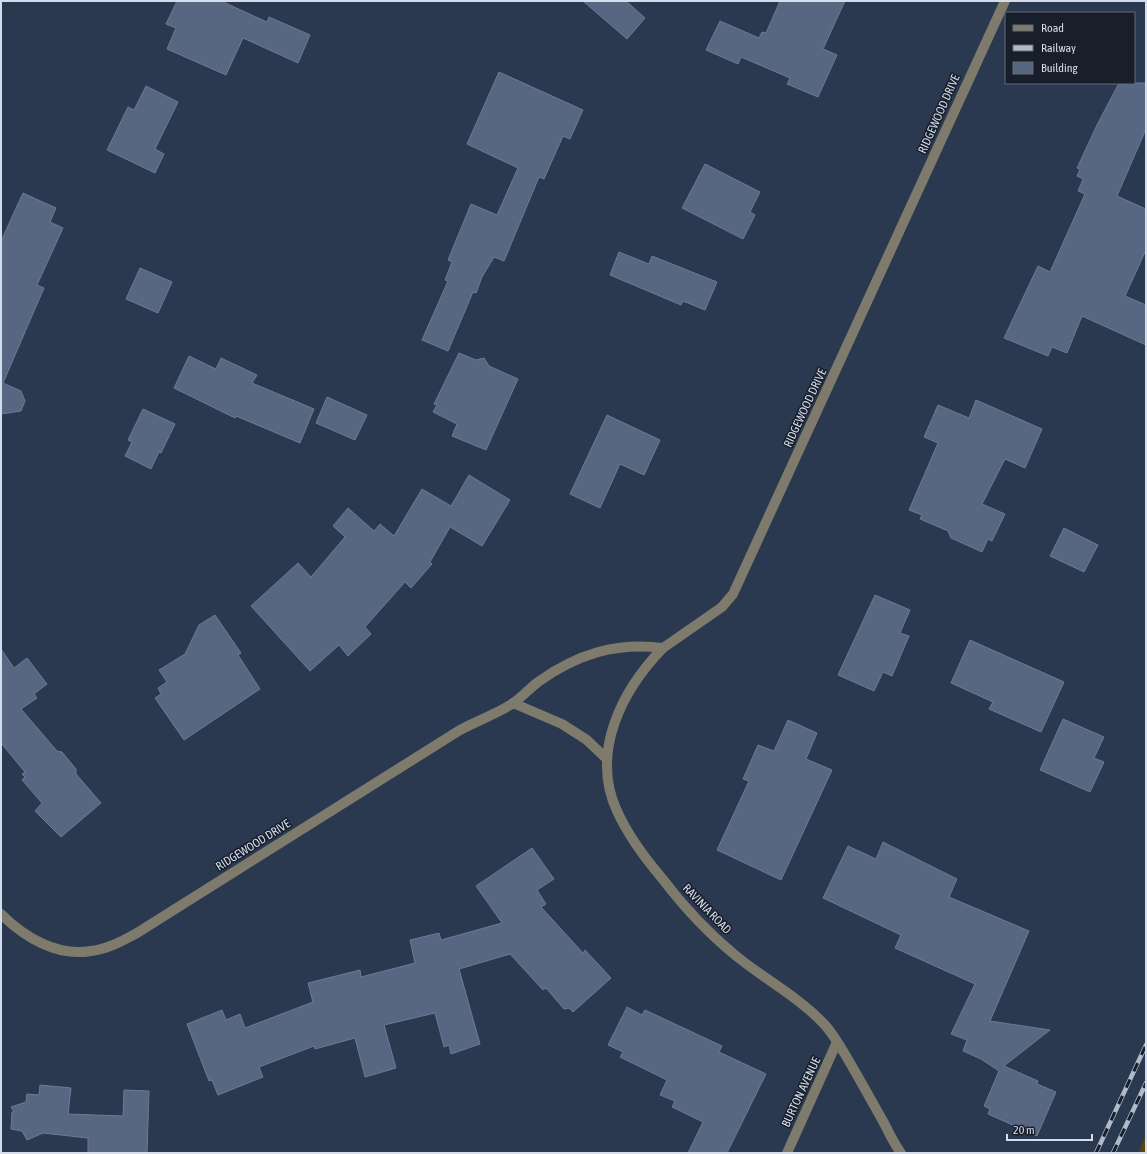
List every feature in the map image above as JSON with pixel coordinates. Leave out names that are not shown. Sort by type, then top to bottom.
[{"type":"street","name":"RIDGEWOOD DRIVE","points":[[1,914],[11,924],[39,943],[64,951],[90,952],[111,946],[143,929],[460,730],[513,703],[537,683],[561,667],[589,655],[616,647],[640,645],[663,648],[722,607],[733,594],[1004,1]]},
{"type":"street","name":"RAVINIA ROAD","points":[[663,648],[648,664],[621,705],[610,733],[607,759],[610,786],[617,810],[648,861],[683,906],[714,937],[736,956],[814,1013],[827,1026],[901,1153]]},
{"type":"street","points":[[513,703],[562,724],[586,740],[607,759]]},
{"type":"street","name":"BURTON AVENUE","points":[[787,1153],[837,1042]]},
{"type":"shaded area","points":[[1146,1135],[1146,1153],[1138,1153]]},
{"type":"building","points":[[177,1],[221,1],[267,22],[269,17],[310,35],[298,63],[243,38],[226,75],[167,49],[176,28],[166,24]]},
{"type":"building","points":[[583,1],[626,1],[645,18],[627,39]]},
{"type":"building","points":[[780,1],[845,1],[823,49],[837,55],[818,97],[787,84],[790,78],[741,57],[738,64],[706,50],[720,21],[759,38],[762,32],[766,33]]},
{"type":"building","points":[[499,72],[583,110],[570,139],[563,136],[544,179],[539,177],[504,261],[494,257],[482,277],[476,293],[473,292],[448,351],[422,340],[448,281],[445,280],[452,262],[448,260],[471,204],[497,215],[518,168],[467,144]]},
{"type":"building","points":[[1146,83],[1146,129],[1117,196],[1146,209],[1146,250],[1125,296],[1146,305],[1146,345],[1082,316],[1067,353],[1052,347],[1048,356],[1004,338],[1038,266],[1050,272],[1085,194],[1078,191],[1083,179],[1077,176],[1080,169],[1077,168],[1118,84]]},
{"type":"building","points":[[146,86],[178,102],[155,149],[164,154],[155,173],[107,150],[128,107],[134,110]]},
{"type":"building","points":[[705,164],[760,192],[750,212],[755,215],[743,239],[682,208]]},
{"type":"building","points":[[23,193],[56,208],[50,222],[63,228],[37,285],[44,288],[3,383],[21,391],[25,401],[21,411],[1,414],[1,241]]},
{"type":"building","points":[[619,252],[649,264],[652,256],[717,282],[705,310],[683,301],[681,305],[610,275]]},
{"type":"building","points":[[140,268],[172,282],[158,313],[126,299]]},
{"type":"building","points":[[459,353],[476,360],[484,358],[489,366],[518,379],[486,450],[452,436],[457,424],[433,412],[437,405],[434,404]]},
{"type":"building","points":[[189,356],[216,369],[221,358],[257,375],[252,383],[314,409],[300,443],[236,416],[235,418],[174,388]]},
{"type":"building","points":[[327,397],[367,415],[355,440],[316,423]]},
{"type":"building","points":[[976,400],[1042,429],[1025,468],[1005,459],[982,504],[1005,514],[992,541],[988,539],[982,552],[951,538],[948,531],[920,519],[922,515],[909,510],[938,443],[924,437],[938,405],[969,418]]},
{"type":"building","points":[[143,409],[175,424],[161,453],[159,452],[151,469],[125,456],[132,442],[128,440]]},
{"type":"building","points":[[607,415],[660,440],[644,475],[620,464],[600,508],[570,494]]},
{"type":"building","points":[[469,475],[510,500],[482,546],[450,527],[430,562],[432,564],[411,588],[405,582],[365,627],[371,634],[348,656],[339,645],[310,671],[251,606],[298,563],[311,577],[345,537],[333,526],[348,508],[374,531],[380,524],[394,536],[422,489],[451,506]]},
{"type":"building","points":[[1064,528],[1098,545],[1084,572],[1050,556]]},
{"type":"building","points":[[875,595],[910,610],[900,633],[909,636],[892,676],[883,672],[874,691],[838,675]]},
{"type":"building","points":[[215,615],[241,653],[238,655],[260,689],[184,740],[155,698],[161,694],[158,688],[167,682],[159,670],[185,654],[199,625]]},
{"type":"building","points":[[970,640],[1064,682],[1041,732],[989,709],[993,702],[951,683]]},
{"type":"building","points":[[1,649],[14,668],[27,658],[47,684],[34,694],[37,698],[21,709],[57,751],[62,752],[76,769],[76,774],[101,803],[61,837],[35,811],[42,803],[22,780],[25,777],[22,774],[25,772],[1,743]]},
{"type":"building","points":[[1063,719],[1104,737],[1094,758],[1104,762],[1090,792],[1040,770]]},
{"type":"building","points":[[788,720],[817,733],[806,759],[832,770],[781,880],[717,850],[749,781],[743,779],[758,745],[774,751]]},
{"type":"building","points":[[883,842],[957,879],[949,897],[1029,931],[990,1021],[1050,1030],[1004,1066],[1038,1081],[1037,1084],[1056,1092],[1037,1136],[988,1114],[990,1109],[984,1106],[999,1071],[981,1059],[963,1051],[967,1040],[951,1034],[975,984],[895,948],[901,935],[823,898],[848,846],[876,859]]},
{"type":"building","points":[[532,848],[554,879],[537,890],[546,904],[541,907],[583,953],[585,950],[611,978],[573,1012],[569,1008],[564,1009],[546,988],[543,990],[510,954],[459,969],[480,1044],[451,1054],[449,1045],[444,1047],[435,1013],[384,1025],[396,1068],[365,1077],[355,1038],[315,1049],[314,1046],[259,1067],[263,1077],[218,1095],[212,1080],[209,1081],[187,1024],[222,1010],[226,1020],[240,1014],[245,1028],[313,1002],[308,983],[360,970],[361,977],[415,963],[410,940],[439,933],[441,940],[502,923],[476,886]]},
{"type":"building","points":[[627,1007],[642,1015],[645,1010],[722,1046],[719,1052],[766,1074],[727,1153],[688,1153],[703,1122],[672,1107],[675,1101],[660,1095],[667,1080],[620,1057],[623,1052],[608,1045]]},
{"type":"building","points":[[40,1085],[71,1088],[68,1114],[123,1116],[124,1090],[149,1091],[147,1153],[88,1153],[88,1138],[43,1133],[27,1140],[22,1131],[11,1129],[12,1112],[14,1112],[11,1107],[26,1102],[27,1094],[39,1095]]},
{"type":"railway","points":[[1096,1153],[1146,1045]]},
{"type":"railway","points":[[1113,1153],[1146,1083]]}]
